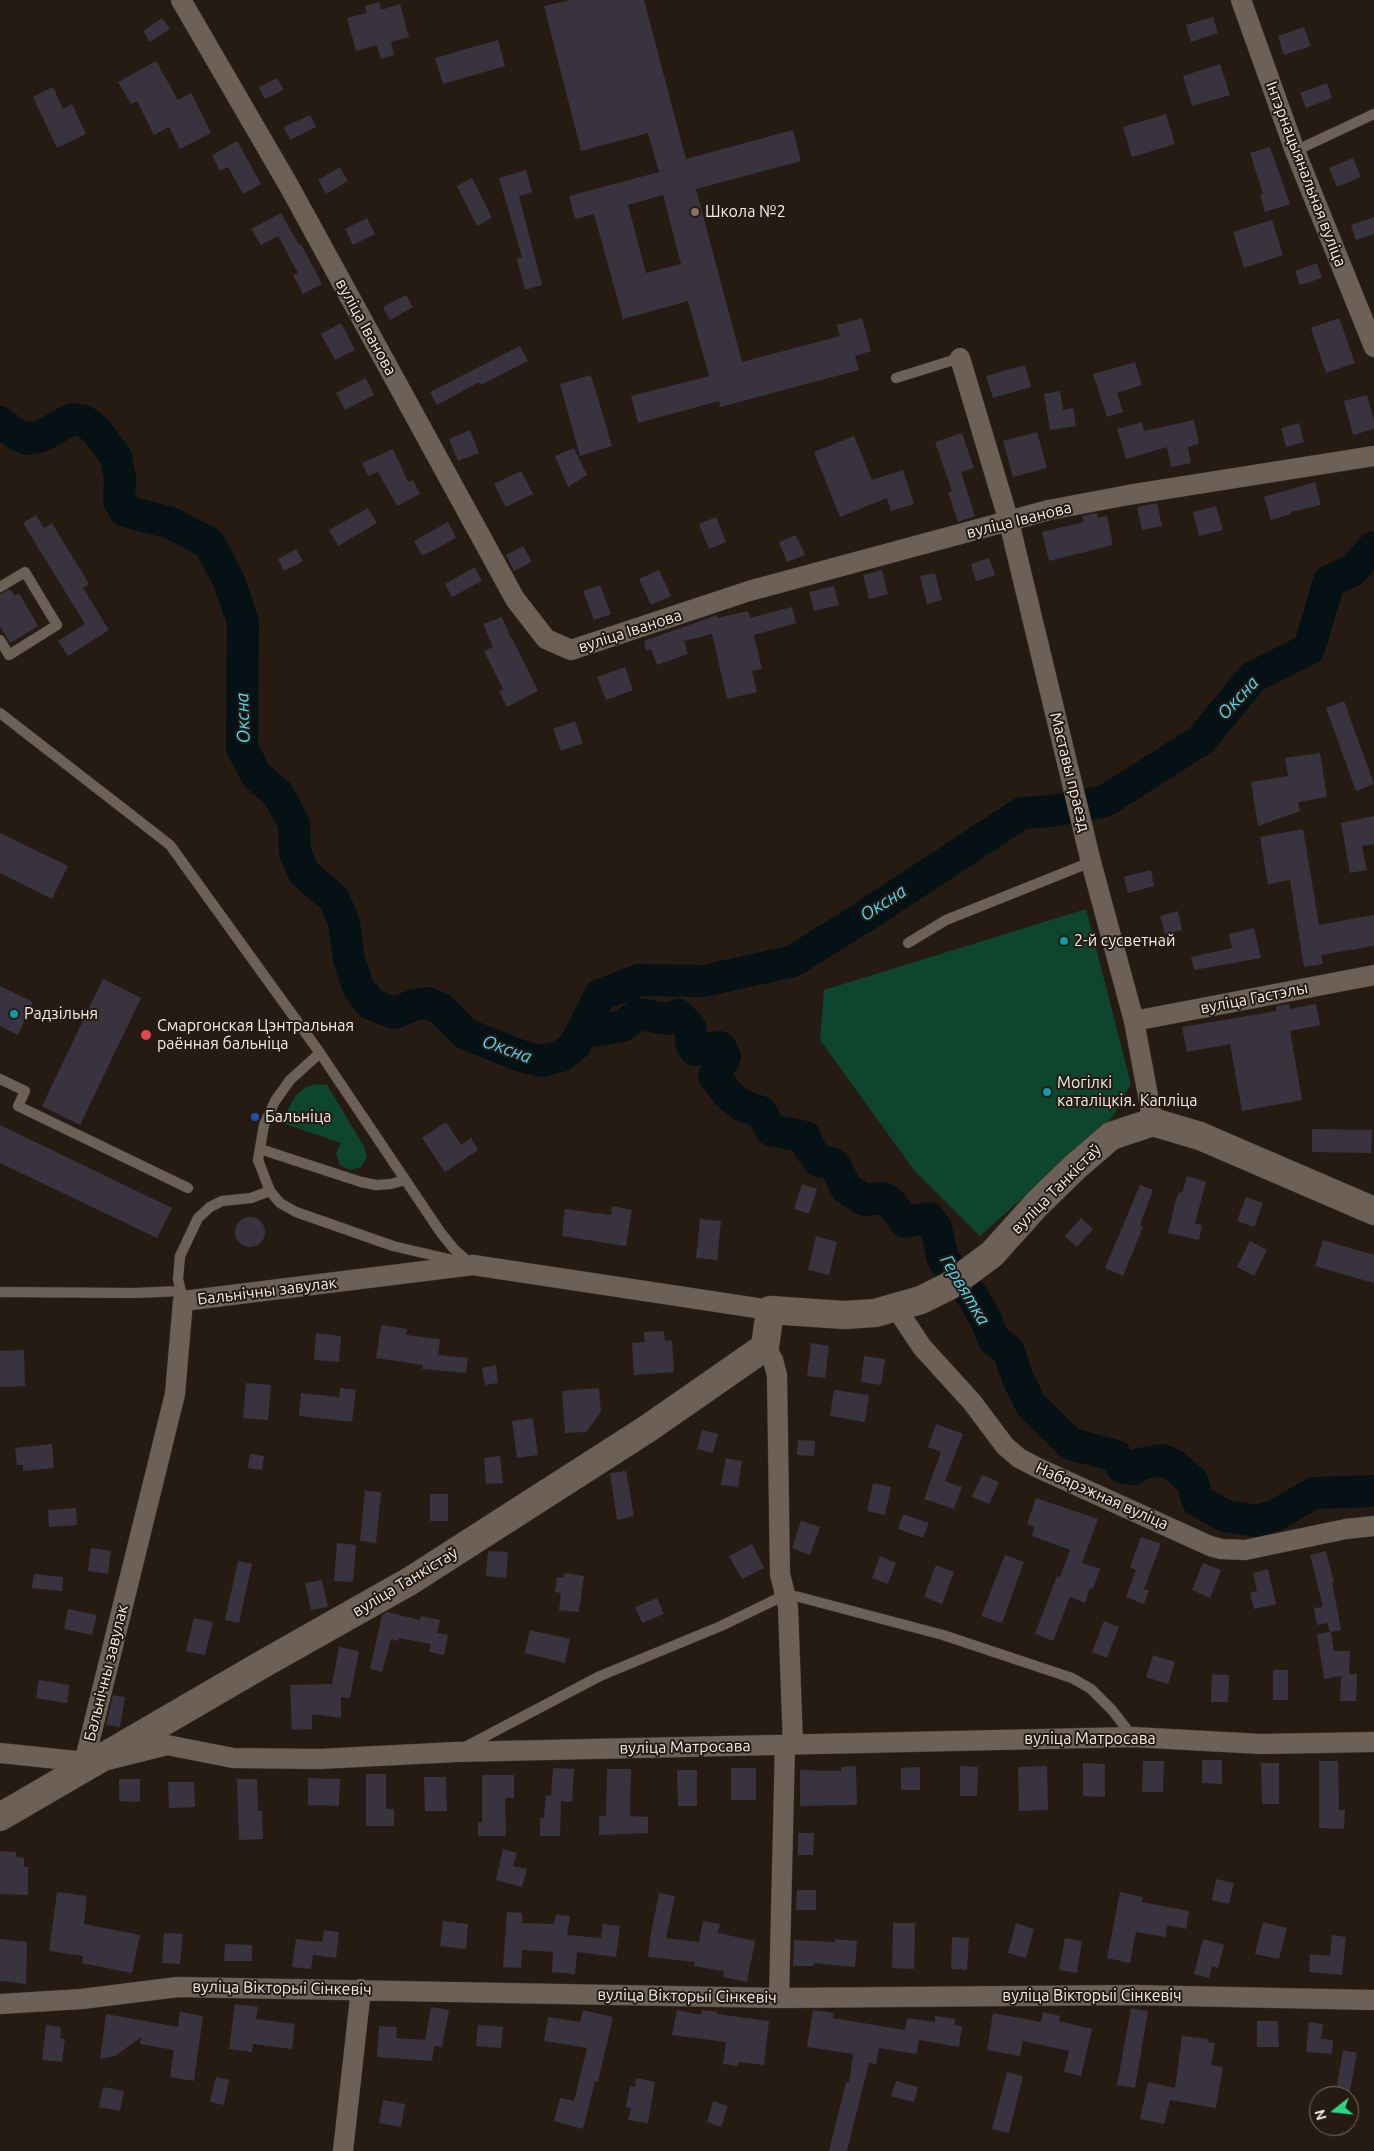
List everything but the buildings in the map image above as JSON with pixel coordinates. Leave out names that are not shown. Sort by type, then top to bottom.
[{"type":"street","name":"вуліца Іванова","points":[[181,0],[289,186],[515,599],[546,639],[571,650],[749,591],[1049,510],[1128,495],[1374,456]]},
{"type":"street","name":"Інтэрнацыянальная вуліца","points":[[1241,0],[1295,151],[1374,347]]},
{"type":"street","name":"Маставы праезд","points":[[960,358],[1009,522],[1091,862],[1134,1021],[1153,1122]]},
{"type":"street","name":"вуліца Гастэлы","points":[[1134,1021],[1374,975]]},
{"type":"street","points":[[1153,1122],[1200,1136],[1373,1208]]},
{"type":"street","name":"вуліца Танкістаў","points":[[473,1265],[770,1310],[844,1315],[875,1313],[921,1300],[949,1286],[992,1254],[1037,1204],[1075,1167],[1111,1136],[1153,1122]]},
{"type":"street","name":"Бальнічны завулак","points":[[95,1763],[89,1757],[87,1751],[175,1394],[182,1296],[473,1265]]},
{"type":"street","name":"Набярэжная вуліца","points":[[896,1308],[922,1347],[972,1402],[1004,1446],[1036,1468],[1221,1549],[1245,1550],[1374,1526]]},
{"type":"street","points":[[770,1310],[766,1347],[773,1360],[777,1375],[780,1574],[788,1607],[789,1745],[779,1998]]},
{"type":"street","name":"вуліца Танкістаў","points":[[0,1817],[262,1664],[410,1581],[647,1429],[766,1347]]},
{"type":"street","name":"вуліца Матросава","points":[[0,1754],[95,1763],[167,1745],[212,1755],[319,1759],[456,1752],[1133,1737],[1262,1744],[1374,1742]]},
{"type":"street","name":"вуліца Вікторыі Сінкевіч","points":[[0,2004],[82,1999],[178,1987],[779,1998],[1133,1994],[1374,2000]]},
{"type":"street","points":[[343,2151],[361,1989]]},
{"type":"lane","points":[[1295,151],[1374,114]]},
{"type":"lane","points":[[896,378],[960,358]]},
{"type":"lane","points":[[0,587],[25,572],[57,625],[9,655],[0,640]]},
{"type":"lane","points":[[0,713],[170,845],[320,1053],[441,1233],[454,1249],[473,1265]]},
{"type":"lane","points":[[908,943],[946,920],[1091,862]]},
{"type":"lane","points":[[320,1053],[290,1080],[275,1101],[264,1125],[258,1160],[262,1176],[270,1191],[280,1203],[296,1212],[393,1246],[473,1265]]},
{"type":"lane","points":[[0,1079],[24,1091],[18,1106],[188,1188]]},
{"type":"lane","points":[[260,1149],[369,1184],[391,1184],[405,1180]]},
{"type":"lane","points":[[0,1292],[133,1293],[182,1296],[178,1279],[180,1256],[198,1218],[210,1207],[222,1201],[252,1198],[270,1191]]},
{"type":"lane","points":[[456,1752],[600,1676],[721,1626],[786,1595],[943,1635],[1072,1678],[1091,1689],[1112,1710],[1133,1737]]},
{"type":"green space","points":[[1086,909],[1131,1084],[1112,1118],[980,1236],[914,1170],[820,1040],[824,990]]},
{"type":"green space","points":[[316,1084],[327,1085],[364,1146],[367,1157],[361,1167],[350,1170],[340,1165],[336,1153],[341,1143],[285,1124],[288,1109],[296,1095],[306,1087]]},
{"type":"waterway","name":"Оксна","points":[[0,422],[16,434],[27,439],[42,436],[72,419],[84,421],[96,430],[116,457],[120,478],[119,500],[125,511],[171,523],[209,543],[229,581],[243,622],[242,748],[257,776],[278,794],[294,824],[295,852],[304,873],[334,899],[344,923],[349,959],[358,987],[371,1004],[394,1013],[414,1005],[427,1003],[441,1009],[466,1034],[521,1056],[542,1061],[561,1056],[575,1045],[600,995],[639,980],[704,981],[793,961],[1022,813],[1052,811],[1105,801],[1201,740],[1253,677],[1309,649],[1329,581],[1352,571],[1374,547]]},
{"type":"waterway","name":"Гервятка","points":[[582,1033],[622,1026],[639,1014],[667,1019],[678,1015],[690,1027],[691,1043],[695,1050],[720,1047],[725,1057],[714,1076],[728,1094],[743,1106],[761,1112],[771,1130],[805,1137],[809,1148],[819,1161],[832,1163],[846,1188],[864,1200],[883,1198],[890,1202],[905,1222],[929,1218],[936,1228],[943,1259],[973,1297],[986,1320],[994,1340],[1008,1350],[1018,1379],[1031,1405],[1071,1444],[1116,1456],[1123,1468],[1134,1469],[1140,1464],[1162,1460],[1172,1464],[1193,1482],[1197,1500],[1225,1516],[1256,1521],[1276,1515],[1314,1493],[1374,1491]]},
{"type":"place","name":"Школа №2","points":[[695,212]]},
{"type":"place","name":"2-й сусветнай","points":[[1064,941]]},
{"type":"place","name":"Радзільня","points":[[14,1014]]},
{"type":"place","name":"Смаргонская Цэнтральная раённая бальніца","points":[[146,1035]]},
{"type":"place","name":"Могілкі каталіцкія. Капліца","points":[[1047,1092]]},
{"type":"place","name":"Бальніца","points":[[255,1117]]}]
